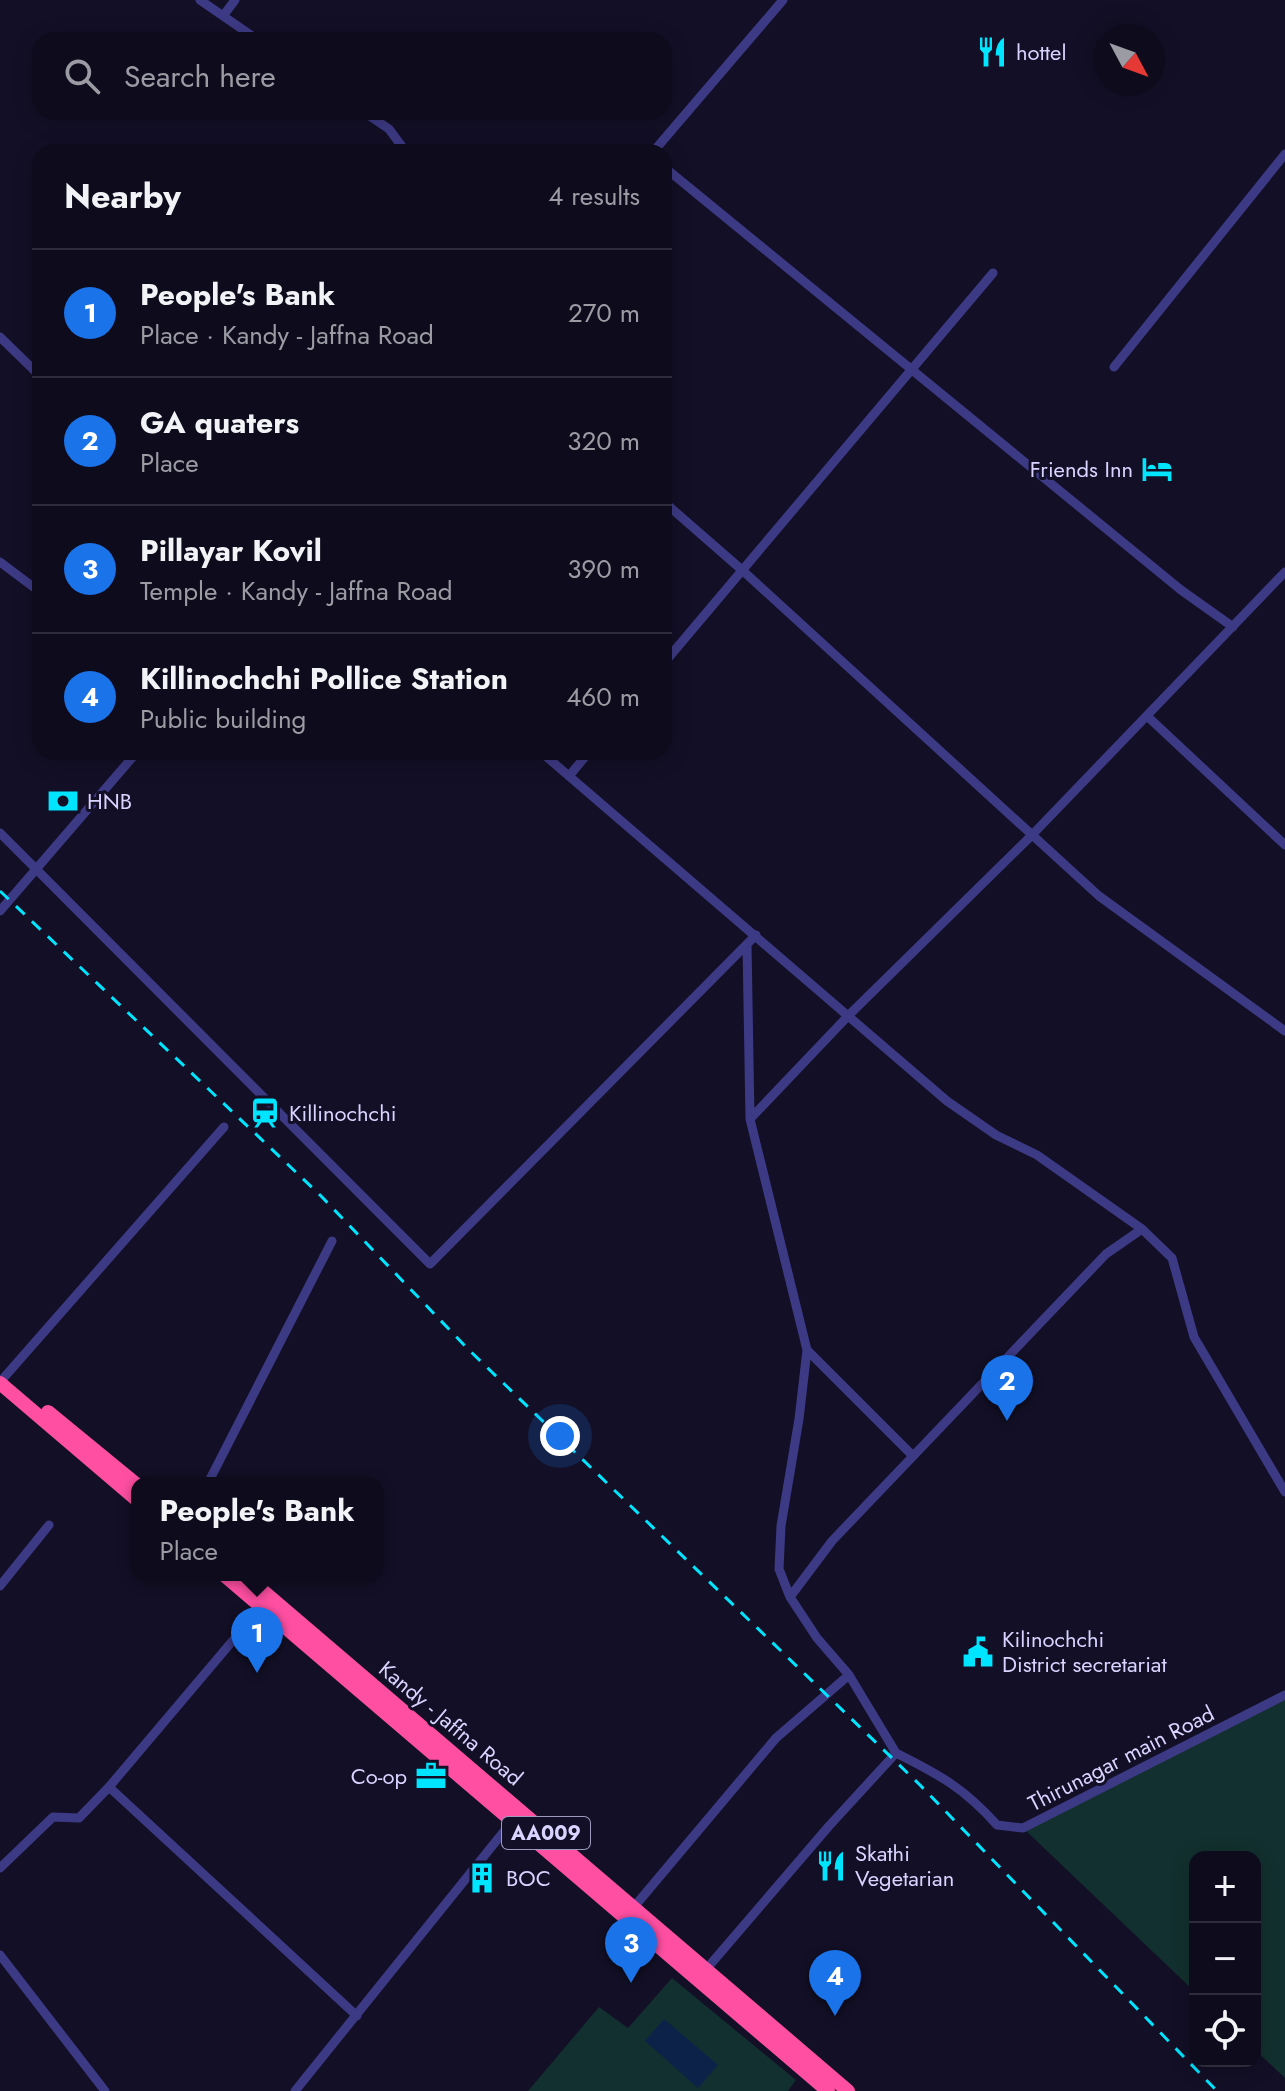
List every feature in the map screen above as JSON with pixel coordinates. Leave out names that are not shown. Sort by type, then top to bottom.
[{"type":"highway","points":[[1,1378],[131,1480]]},
{"type":"highway","points":[[1,1378],[131,1495]]},
{"type":"highway","name":"Kandy - Jaffna Road","points":[[233,1581],[265,1602],[702,1974],[848,2091]]},
{"type":"highway","name":"Kandy - Jaffna Road","points":[[249,1581],[265,1602]]},
{"type":"highway","name":"Kandy - Jaffna Road","points":[[517,1816],[634,1907],[828,2091]]},
{"type":"street","points":[[200,0],[246,32]]},
{"type":"street","points":[[223,16],[235,0]]},
{"type":"street","points":[[660,144],[783,0]]},
{"type":"street","points":[[376,120],[389,129],[400,144]]},
{"type":"street","points":[[1114,367],[1285,154]]},
{"type":"street","points":[[672,174],[1181,590],[1233,627]]},
{"type":"street","points":[[672,653],[993,273]]},
{"type":"street","points":[[0,337],[32,368]]},
{"type":"street","points":[[672,509],[1099,896],[1285,1031]]},
{"type":"street","points":[[0,562],[32,586]]},
{"type":"street","points":[[750,1119],[849,1015],[1032,835],[1285,572]]},
{"type":"street","points":[[1147,716],[1285,845]]},
{"type":"street","points":[[0,911],[130,760]]},
{"type":"street","points":[[550,760],[947,1101],[996,1135],[1037,1155],[1142,1229],[1172,1258],[1194,1337],[1285,1492]]},
{"type":"street","points":[[569,776],[582,760]]},
{"type":"street","points":[[0,833],[430,1264],[756,935]]},
{"type":"street","points":[[702,1974],[896,1753],[849,1675],[817,1638],[790,1597],[779,1569],[781,1526],[807,1350],[750,1119],[747,944]]},
{"type":"street","points":[[1,1378],[224,1127]]},
{"type":"street","points":[[790,1597],[832,1541],[1106,1254],[1142,1229]]},
{"type":"street","points":[[211,1477],[332,1241]]},
{"type":"street","points":[[807,1350],[913,1456]]},
{"type":"street","points":[[0,1586],[49,1525]]},
{"type":"street","points":[[0,1868],[53,1817],[79,1818],[109,1787],[265,1602]]},
{"type":"street","points":[[634,1907],[776,1738],[849,1675]]},
{"type":"street","name":"Thirunagar main Road","points":[[896,1753],[973,1798],[997,1825],[1023,1828],[1285,1695]]},
{"type":"street","points":[[109,1787],[357,2016]]},
{"type":"street","points":[[295,2091],[517,1816]]},
{"type":"street","points":[[0,1955],[105,2091]]},
{"type":"green space","points":[[1285,1690],[1285,2078],[1261,2056],[1261,1851],[1189,1851],[1189,1986],[1023,1828]]},
{"type":"green space","points":[[672,1978],[796,2080],[788,2091],[528,2091],[599,2007],[628,2028]]},
{"type":"water","points":[[664,2019],[718,2065],[698,2088],[645,2041]]},
{"type":"railway","points":[[0,891],[321,1196],[468,1349],[920,1785],[1217,2091]]},
{"type":"place","name":"hottel","points":[[992,52]]},
{"type":"place","name":"Friends Inn","points":[[1157,469]]},
{"type":"place","name":"HNB","points":[[63,801]]},
{"type":"place","name":"Killinochchi","points":[[265,1113]]},
{"type":"place","name":"GA quaters","points":[[1007,1421]]},
{"type":"place","name":"Kilinochchi District secretariat","points":[[978,1652]]},
{"type":"place","name":"People's Bank","points":[[257,1673]]},
{"type":"place","name":"Co-op","points":[[431,1776]]},
{"type":"place","name":"Skathi Vegetarian","points":[[831,1866]]},
{"type":"place","name":"BOC","points":[[482,1878]]},
{"type":"place","name":"Pillayar Kovil","points":[[631,1983]]},
{"type":"place","name":"Killinochchi Pollice Station","points":[[835,2016]]}]
